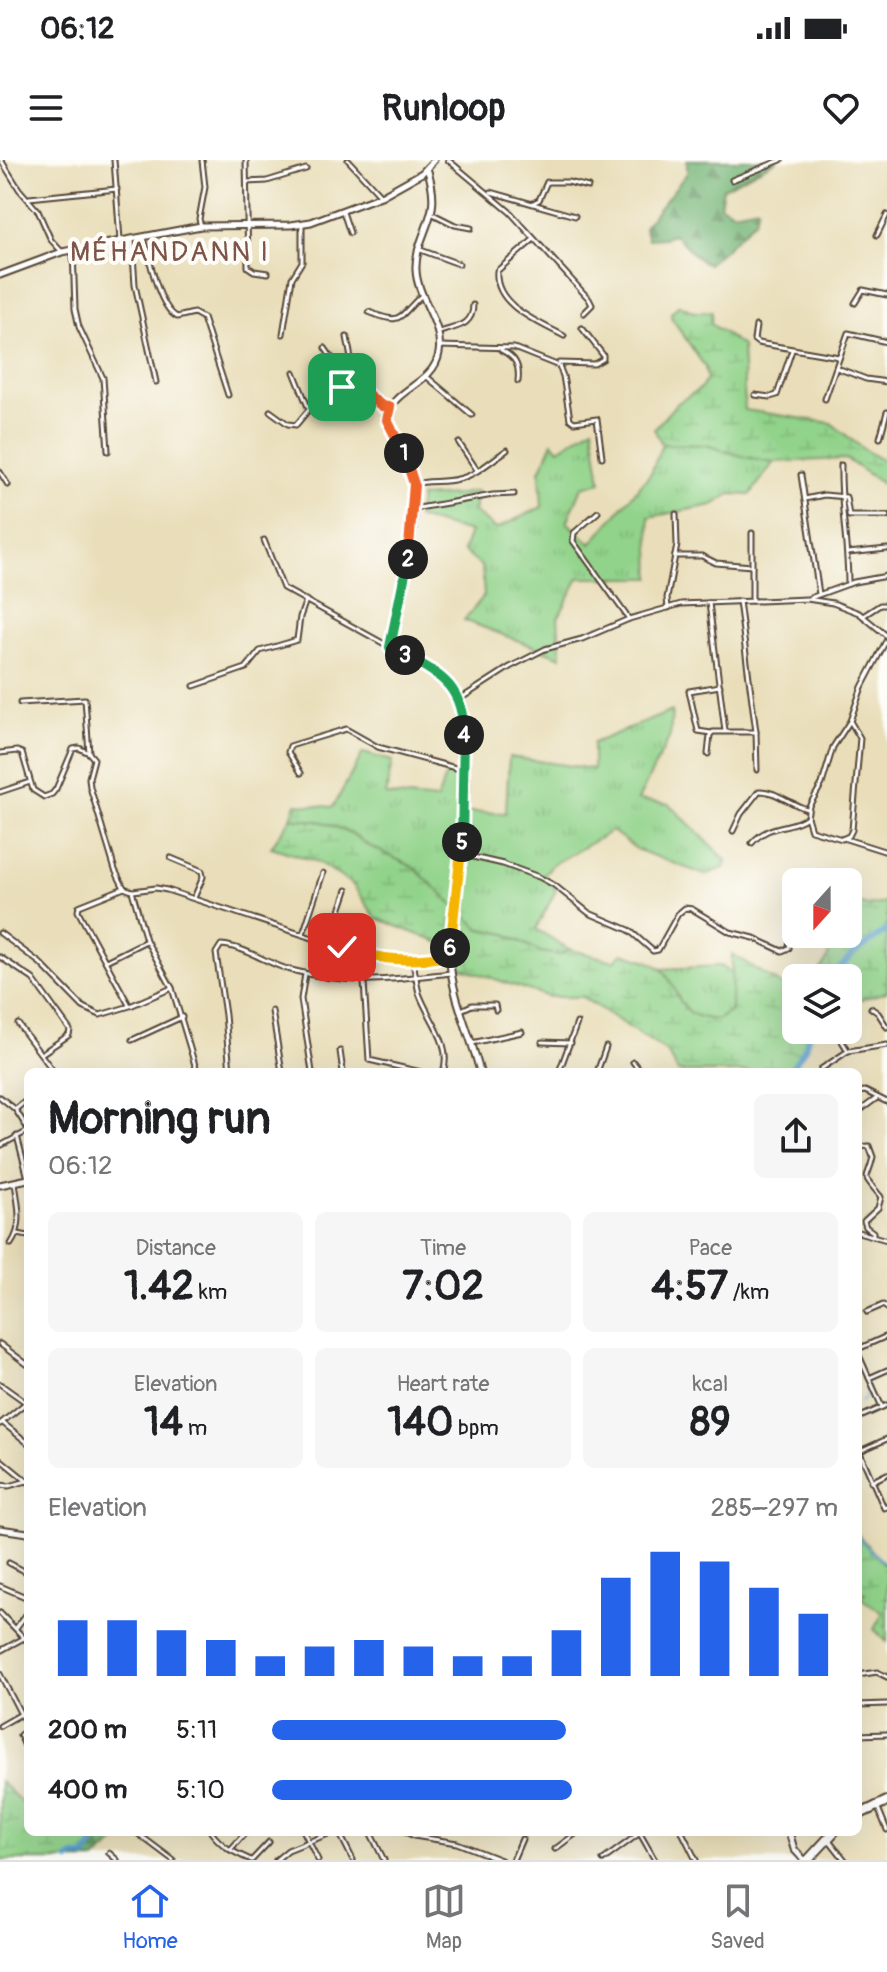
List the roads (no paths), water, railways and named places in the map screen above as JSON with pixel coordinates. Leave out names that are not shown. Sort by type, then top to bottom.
[{"type":"highway","points":[[862,1808],[887,1799]]},
{"type":"highway","points":[[862,1808],[887,1799]]},
{"type":"highway","points":[[809,1860],[833,1836]]},
{"type":"street","points":[[8,160],[2,161],[19,189],[38,211],[51,240],[62,252]]},
{"type":"street","points":[[114,160],[120,241]]},
{"type":"street","points":[[201,226],[199,219],[205,187],[202,160]]},
{"type":"street","points":[[246,160],[248,267],[268,273]]},
{"type":"street","points":[[348,160],[381,196]]},
{"type":"street","points":[[0,275],[62,252],[201,226],[302,224],[381,196],[427,168],[434,160]]},
{"type":"street","points":[[448,160],[487,191],[592,302],[584,313]]},
{"type":"street","points":[[732,180],[781,160]]},
{"type":"street","points":[[390,647],[406,572],[414,484],[405,455],[387,420],[390,407],[404,391],[426,376],[435,362],[439,346],[416,277],[418,249],[431,213],[432,187],[427,168]]},
{"type":"street","points":[[247,182],[267,181],[306,169]]},
{"type":"street","points":[[533,203],[539,200],[547,182],[568,182],[588,187]]},
{"type":"street","points":[[28,198],[117,189]]},
{"type":"street","points":[[487,191],[575,216]]},
{"type":"street","points":[[343,212],[350,233]]},
{"type":"street","points":[[431,213],[455,225],[471,228]]},
{"type":"street","points":[[877,235],[887,215]]},
{"type":"street","points":[[283,334],[292,278],[302,262],[302,224]]},
{"type":"street","points":[[144,237],[167,309],[177,317],[194,313],[203,318],[228,395]]},
{"type":"street","points":[[132,239],[135,285],[156,382]]},
{"type":"street","points":[[534,239],[497,271],[497,280],[507,301],[515,308],[564,336]]},
{"type":"street","points":[[418,249],[459,264]]},
{"type":"street","points":[[73,250],[75,309],[79,327],[103,378],[108,451]]},
{"type":"street","points":[[855,303],[863,290],[887,295]]},
{"type":"street","points":[[369,312],[390,321],[397,320],[422,295]]},
{"type":"street","points":[[437,333],[470,321],[473,305]]},
{"type":"street","points":[[756,326],[755,342],[839,357]]},
{"type":"street","points":[[439,346],[514,348],[555,363],[594,364],[603,359],[603,355],[582,328]]},
{"type":"street","points":[[825,399],[848,333],[887,342]]},
{"type":"street","points":[[347,337],[356,385]]},
{"type":"street","points":[[325,348],[356,385],[382,406],[390,407]]},
{"type":"street","points":[[498,348],[515,359],[518,381]]},
{"type":"street","points":[[755,395],[777,395],[792,350]]},
{"type":"street","points":[[555,363],[563,376],[570,419],[574,422],[597,421],[602,457]]},
{"type":"street","points":[[835,367],[860,377],[887,382]]},
{"type":"street","points":[[294,372],[308,407]]},
{"type":"street","points":[[426,376],[472,415]]},
{"type":"street","points":[[270,411],[288,424],[296,425],[308,407],[329,392],[356,385]]},
{"type":"street","points":[[880,438],[887,412]]},
{"type":"street","points":[[459,443],[477,470]]},
{"type":"street","points":[[414,484],[432,479],[456,480],[507,450]]},
{"type":"street","points":[[841,465],[848,584]]},
{"type":"street","points":[[0,472],[8,485]]},
{"type":"street","points":[[801,475],[819,594]]},
{"type":"street","points":[[413,509],[514,494]]},
{"type":"street","points":[[805,499],[824,495],[846,497],[849,516],[887,516]]},
{"type":"street","points":[[598,512],[574,533],[573,541],[629,619]]},
{"type":"street","points":[[668,608],[675,556],[676,514]]},
{"type":"street","points":[[752,533],[752,601]]},
{"type":"street","points":[[264,540],[280,585],[433,671],[451,686],[460,699],[463,722],[460,854],[449,956],[451,973],[479,1068]]},
{"type":"street","points":[[848,553],[887,549]]},
{"type":"street","points":[[675,556],[702,556],[716,563],[752,566]]},
{"type":"street","points":[[460,699],[545,649],[582,639],[629,619],[693,603],[789,602],[887,576]]},
{"type":"street","points":[[807,599],[833,603],[863,616],[887,637],[862,687],[850,721],[833,747],[822,784],[807,809],[809,826],[816,832],[887,852]]},
{"type":"street","points":[[194,686],[246,668],[260,651],[297,640],[306,600]]},
{"type":"street","points":[[739,601],[756,732],[757,770]]},
{"type":"street","points":[[709,603],[725,731]]},
{"type":"street","points":[[863,616],[880,605],[887,605]]},
{"type":"street","points":[[720,686],[689,691],[698,731],[756,732]]},
{"type":"street","points":[[20,703],[85,699],[89,753]]},
{"type":"street","points":[[846,839],[852,830],[860,738],[850,721]]},
{"type":"street","points":[[301,773],[288,752],[290,746],[346,729],[378,747],[463,770]]},
{"type":"street","points":[[708,754],[711,733]]},
{"type":"street","points":[[0,753],[22,753],[35,794],[48,797],[61,781],[73,749],[79,748],[89,753],[94,759],[90,787],[115,870],[124,888]]},
{"type":"street","points":[[0,792],[30,782]]},
{"type":"street","points":[[733,831],[750,800],[762,790],[807,809]]},
{"type":"street","points":[[752,843],[761,833],[800,822],[807,817]]},
{"type":"street","points":[[460,854],[539,877],[589,913],[629,930],[653,951],[658,950],[678,914],[685,908],[698,912],[730,932],[754,938],[782,951],[789,948]]},
{"type":"street","points":[[171,858],[202,871],[203,877],[194,898]]},
{"type":"street","points":[[303,934],[323,873]]},
{"type":"street","points":[[130,1006],[78,911],[79,906],[124,888],[132,891],[156,888],[194,898],[370,957],[412,961],[449,956]]},
{"type":"street","points":[[329,943],[347,890]]},
{"type":"street","points":[[132,891],[146,940],[172,988],[196,1068]]},
{"type":"street","points":[[0,933],[53,974],[83,1007],[100,1015],[172,988]]},
{"type":"street","points":[[106,961],[146,940]]},
{"type":"street","points":[[230,1068],[216,953],[218,947],[232,946],[285,969],[305,974],[364,982],[451,973]]},
{"type":"street","points":[[0,957],[33,979],[70,1030],[69,1035],[41,1054]]},
{"type":"street","points":[[412,961],[422,1002],[440,1035],[447,1057],[444,1068]]},
{"type":"street","points":[[305,974],[301,999],[311,1068]]},
{"type":"street","points":[[364,982],[369,1060],[404,1068]]},
{"type":"street","points":[[461,1010],[486,1003],[495,1005],[496,1010]]},
{"type":"street","points":[[871,1008],[886,1023]]},
{"type":"street","points":[[272,1011],[281,1068]]},
{"type":"street","points":[[132,1040],[182,1017]]},
{"type":"street","points":[[561,1068],[577,1023]]},
{"type":"street","points":[[18,1024],[51,1068]]},
{"type":"street","points":[[472,1043],[522,1032]]},
{"type":"street","points":[[542,1042],[571,1043]]},
{"type":"street","points":[[844,1044],[848,1051]]},
{"type":"street","points":[[822,1068],[848,1051],[887,1045]]},
{"type":"street","points":[[598,1068],[606,1047]]},
{"type":"street","points":[[340,1051],[342,1068]]},
{"type":"street","points":[[633,1062],[638,1068]]},
{"type":"street","points":[[862,1091],[887,1102]]},
{"type":"street","points":[[0,1097],[15,1109],[24,1124]]},
{"type":"street","points":[[862,1109],[877,1098]]},
{"type":"street","points":[[15,1109],[24,1102]]},
{"type":"street","points":[[0,1146],[24,1132]]},
{"type":"street","points":[[17,1136],[24,1163]]},
{"type":"street","points":[[862,1147],[869,1146],[873,1157],[865,1172],[866,1178],[881,1197],[878,1208],[864,1221],[873,1236]]},
{"type":"street","points":[[0,1185],[24,1179]]},
{"type":"street","points":[[11,1244],[18,1234],[19,1209],[15,1182]]},
{"type":"street","points":[[19,1209],[24,1210]]},
{"type":"street","points":[[862,1233],[887,1240]]},
{"type":"street","points":[[18,1234],[24,1235]]},
{"type":"street","points":[[867,1312],[883,1305],[887,1308]]},
{"type":"street","points":[[862,1349],[887,1336]]},
{"type":"street","points":[[0,1344],[24,1362]]},
{"type":"street","points":[[862,1361],[885,1406],[862,1416]]},
{"type":"street","points":[[869,1378],[887,1370]]},
{"type":"street","points":[[0,1384],[24,1401]]},
{"type":"street","points":[[24,1405],[1,1422],[24,1440]]},
{"type":"street","points":[[862,1449],[887,1439]]},
{"type":"street","points":[[862,1458],[887,1514]]},
{"type":"street","points":[[0,1459],[24,1479]]},
{"type":"street","points":[[871,1482],[887,1474]]},
{"type":"street","points":[[0,1485],[24,1483]]},
{"type":"street","points":[[0,1529],[24,1532]]},
{"type":"street","points":[[9,1563],[24,1571]]},
{"type":"street","points":[[0,1586],[24,1596]]},
{"type":"street","points":[[0,1613],[24,1638],[0,1651]]},
{"type":"street","points":[[15,1629],[24,1617]]},
{"type":"street","points":[[862,1674],[877,1672],[887,1677]]},
{"type":"street","points":[[0,1674],[24,1720]]},
{"type":"street","points":[[862,1705],[887,1704]]},
{"type":"street","points":[[0,1726],[21,1714]]},
{"type":"street","points":[[862,1735],[887,1734]]},
{"type":"street","points":[[877,1804],[887,1830]]},
{"type":"street","points":[[141,1836],[173,1860]]},
{"type":"street","points":[[214,1836],[237,1858],[251,1860],[269,1842]]},
{"type":"street","points":[[230,1850],[242,1836]]},
{"type":"street","points":[[306,1836],[318,1860]]},
{"type":"street","points":[[276,1860],[322,1836]]},
{"type":"street","points":[[341,1836],[353,1860]]},
{"type":"street","points":[[372,1836],[384,1860]]},
{"type":"street","points":[[414,1836],[457,1843],[501,1860]]},
{"type":"street","points":[[555,1849],[573,1836]]},
{"type":"street","points":[[604,1860],[635,1836]]},
{"type":"street","points":[[642,1836],[655,1860]]},
{"type":"street","points":[[684,1836],[696,1860]]},
{"type":"street","points":[[790,1836],[794,1849],[809,1860]]},
{"type":"street","points":[[834,1836],[845,1860]]},
{"type":"street","points":[[513,1860],[522,1839]]},
{"type":"street","points":[[480,1860],[482,1852]]},
{"type":"street","points":[[109,1853],[116,1860]]},
{"type":"waterway","points":[[844,964],[887,930]]},
{"type":"waterway","points":[[792,1068],[806,1044]]},
{"type":"waterway","points":[[862,1401],[868,1387]]},
{"type":"waterway","points":[[862,1542],[887,1565]]},
{"type":"waterway","points":[[69,1860],[74,1856],[86,1856],[95,1841],[102,1836]]},
{"type":"district","name":"MÉHANDANN I","points":[[170,252]]}]
